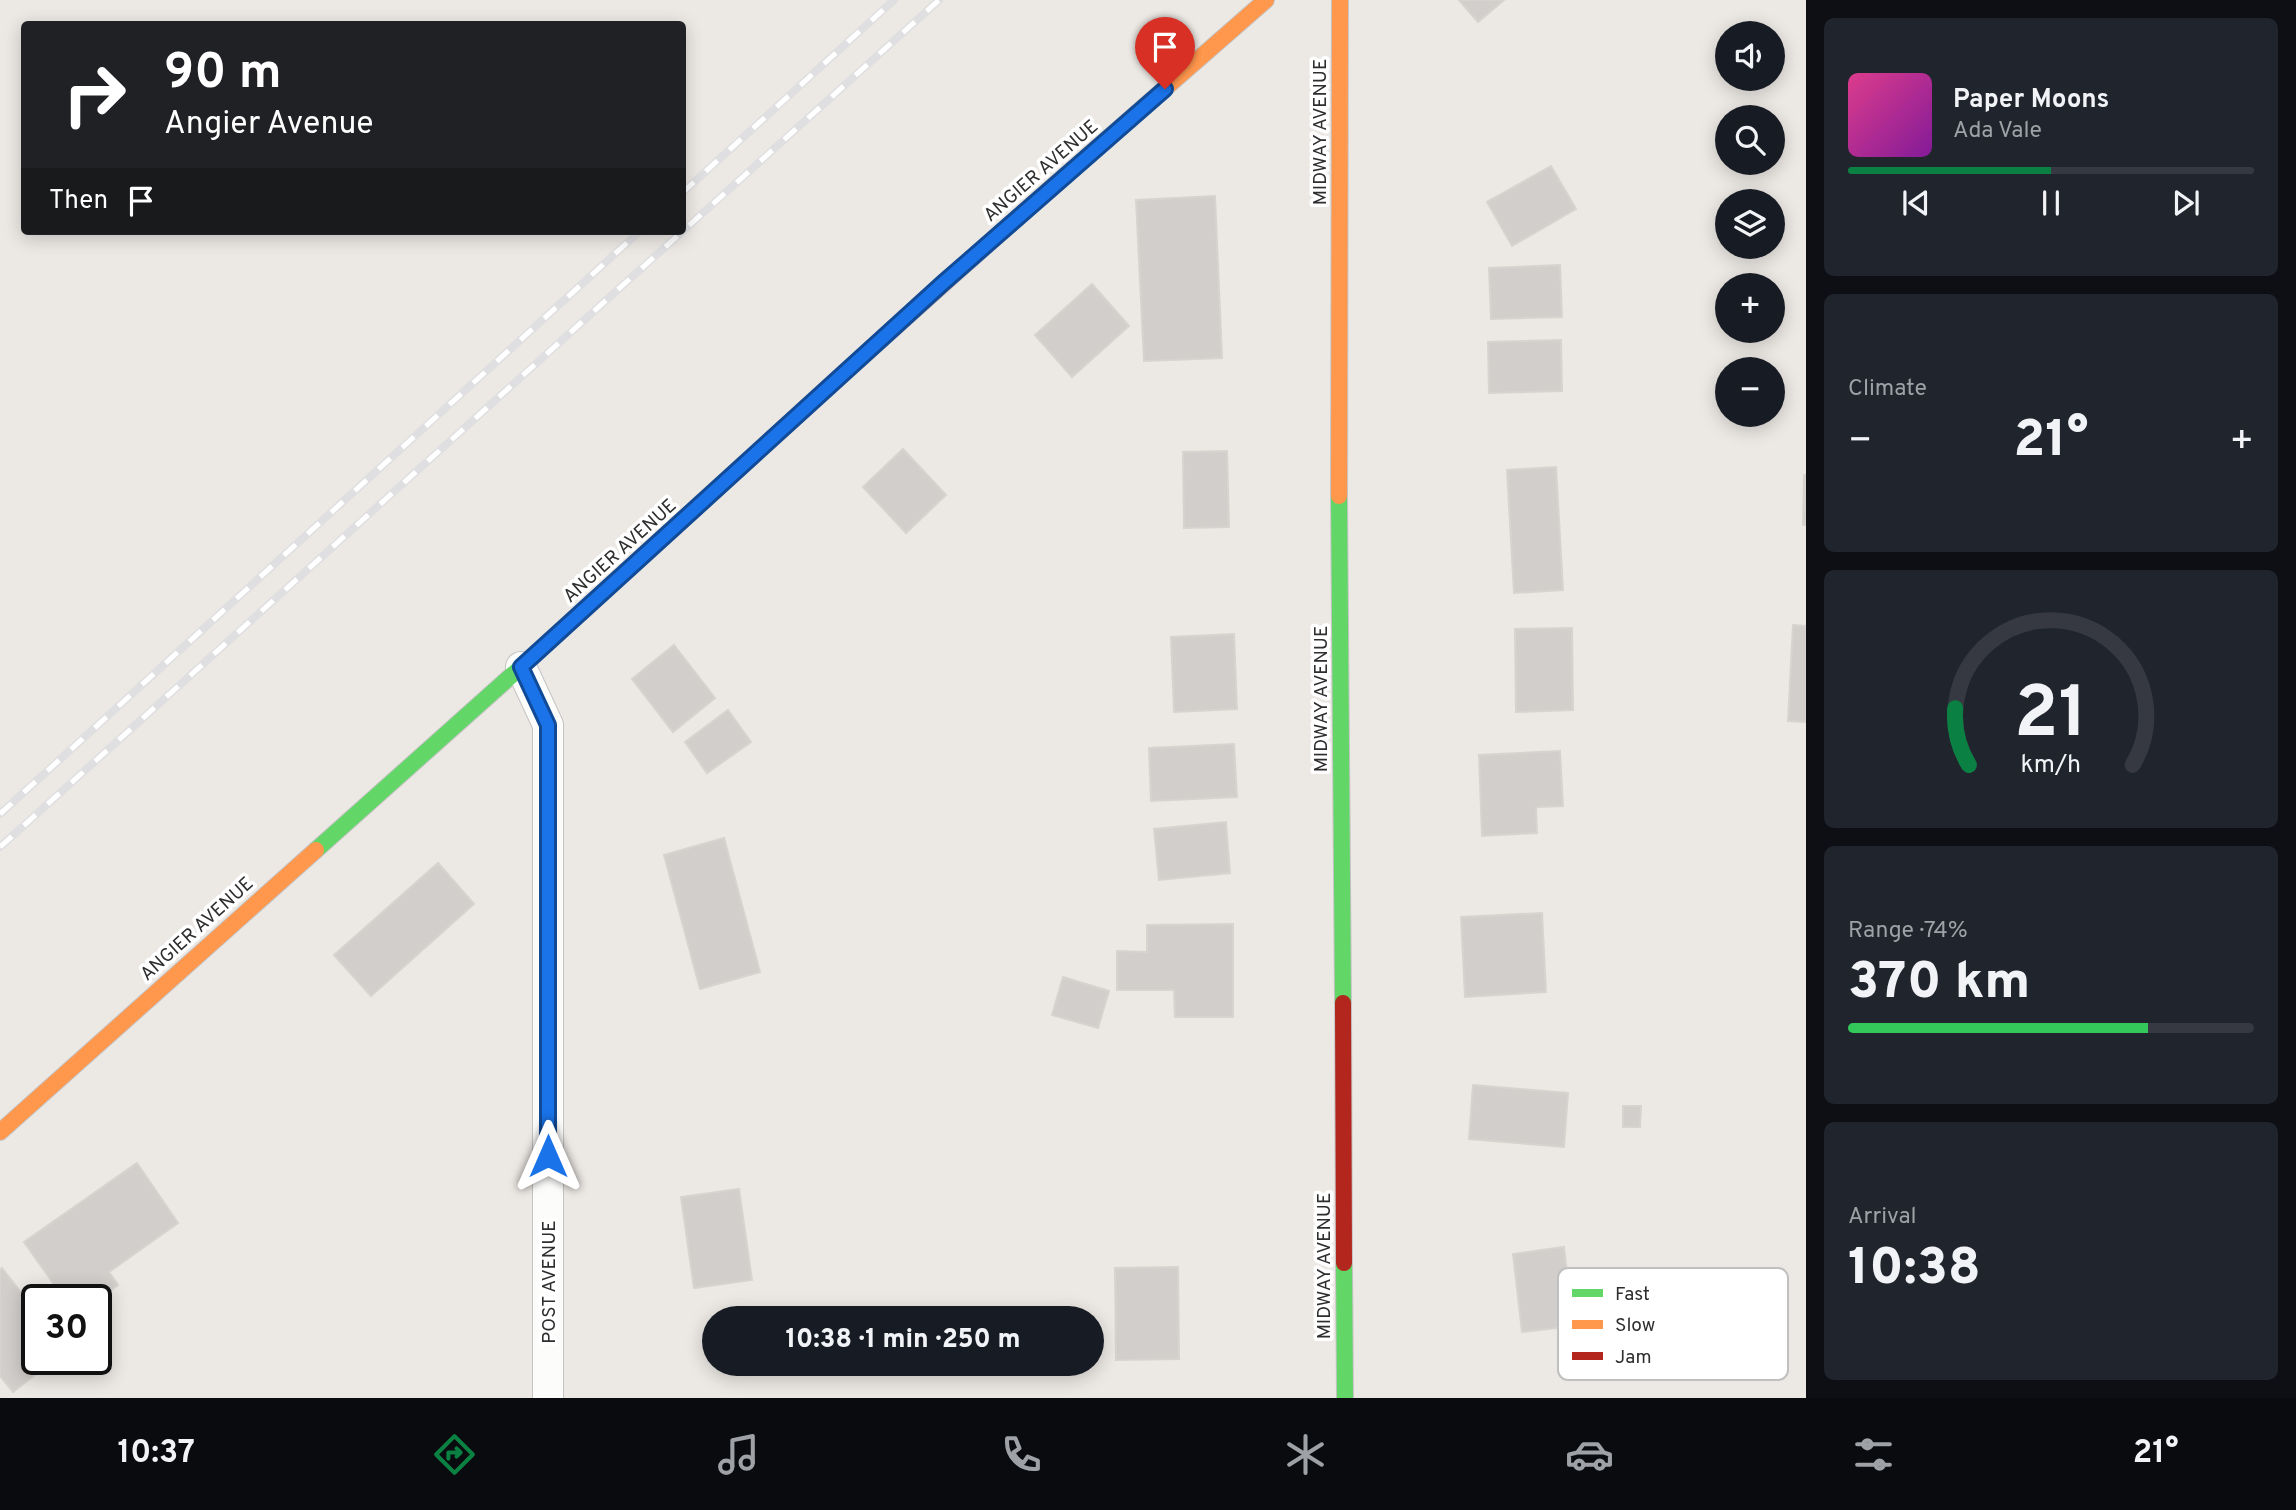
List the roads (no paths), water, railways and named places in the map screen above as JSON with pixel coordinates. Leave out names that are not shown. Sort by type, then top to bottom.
[{"type":"main road","name":"ANGIER AVENUE","points":[[0,1132],[521,667],[943,283],[1266,0]]},
{"type":"main road","name":"MIDWAY AVENUE","points":[[1340,0],[1339,447],[1345,1398]]},
{"type":"street","name":"POST AVENUE","points":[[521,667],[548,725],[548,1398]]},
{"type":"railway","points":[[686,189],[894,0]]},
{"type":"railway","points":[[686,228],[939,0]]},
{"type":"railway","points":[[0,814],[636,235]]},
{"type":"railway","points":[[0,847],[678,235]]}]
